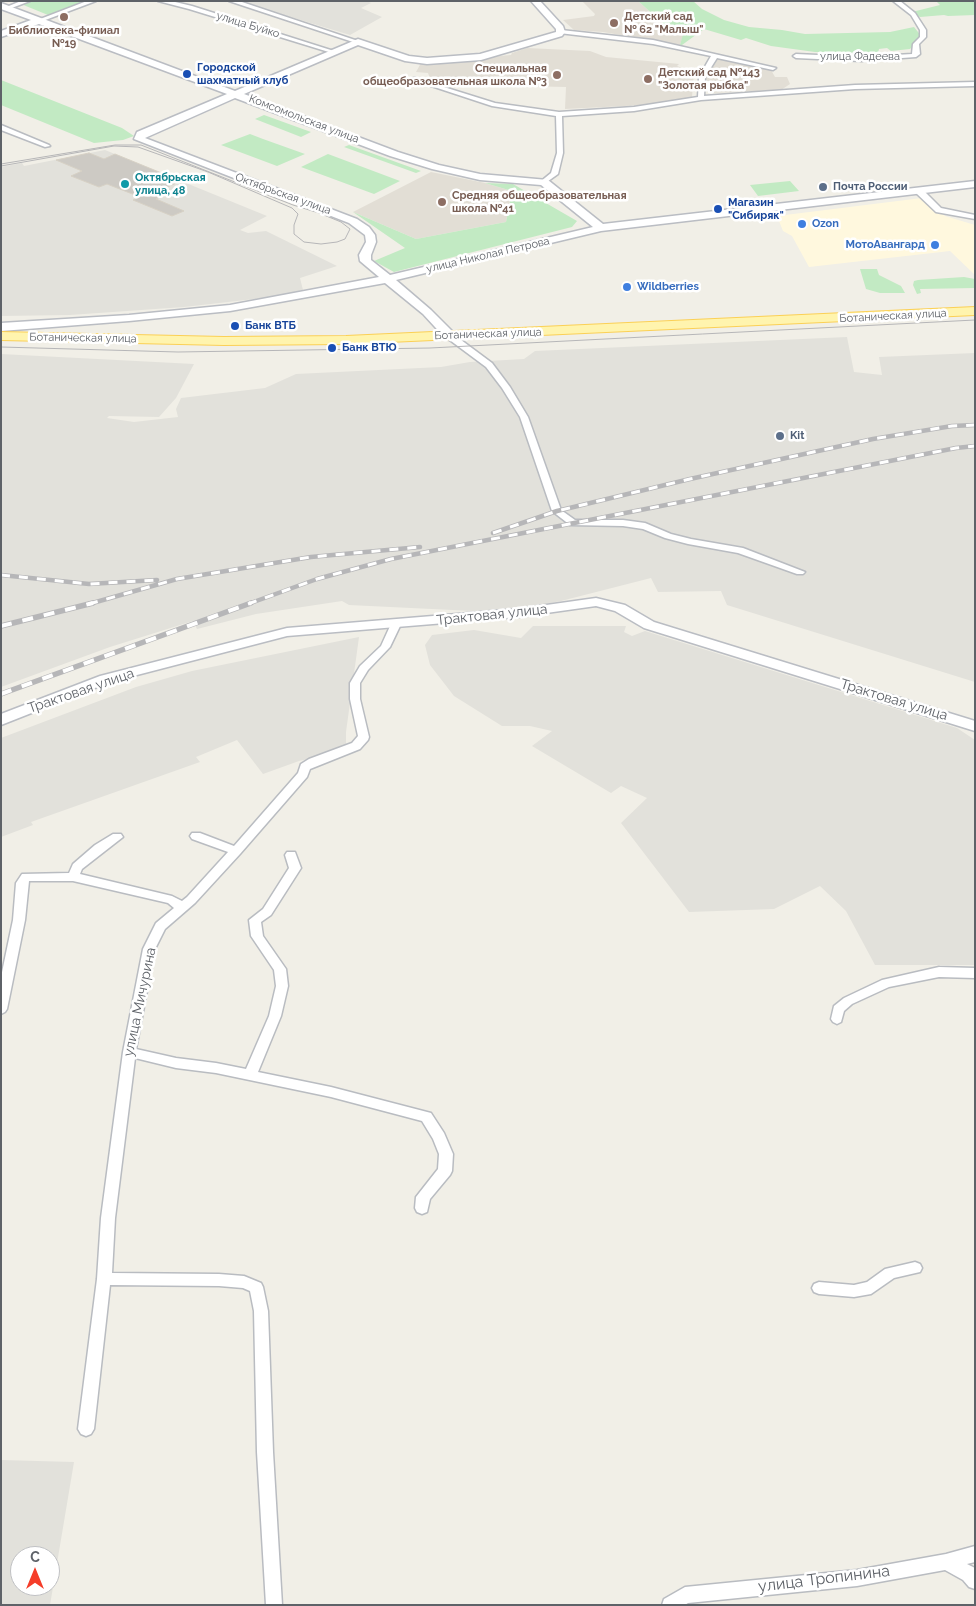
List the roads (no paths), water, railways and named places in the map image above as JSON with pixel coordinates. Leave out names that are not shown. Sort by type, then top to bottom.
[{"type":"main road","name":"улица Николая Петрова","points":[[601,228],[975,184]]},
{"type":"main road","name":"Ботаническая улица","points":[[1,327],[35,332],[285,341],[975,301]]},
{"type":"main road","name":"Ботаническая улица","points":[[447,331],[975,312]]},
{"type":"main road","name":"Ботаническая улица","points":[[1,336],[35,332]]},
{"type":"street","points":[[3,8],[27,1]]},
{"type":"street","points":[[1,34],[93,1]]},
{"type":"street","name":"улица Буйко","points":[[161,1],[190,7],[334,52]]},
{"type":"street","points":[[232,1],[408,59],[427,61],[481,57],[561,32],[652,42],[773,68]]},
{"type":"street","points":[[535,1],[557,24],[561,32]]},
{"type":"street","name":"улица Фадеева","points":[[796,56],[861,59],[914,56],[917,54],[916,44],[923,37],[923,30],[913,14],[896,1]]},
{"type":"street","name":"Комсомольская улица","points":[[3,8],[235,93],[394,154],[436,167],[480,177],[544,182]]},
{"type":"street","points":[[235,93],[358,42]]},
{"type":"street","points":[[701,98],[702,77],[715,55]]},
{"type":"street","points":[[413,79],[494,105],[559,114],[634,109],[701,98],[855,88],[975,84]]},
{"type":"street","name":"Октябрьская улица","points":[[235,93],[141,134],[139,139],[353,221],[370,235],[371,242],[364,259],[388,279]]},
{"type":"street","points":[[559,114],[560,153],[554,174],[544,182],[601,228]]},
{"type":"street","points":[[1,126],[47,146]]},
{"type":"street","points":[[919,191],[939,210],[975,217]]},
{"type":"street","name":"улица Николая Петрова","points":[[1,327],[129,318],[230,308],[388,279],[601,228]]},
{"type":"street","points":[[388,279],[489,365],[506,387],[524,417],[557,511],[573,523],[623,523],[645,526],[683,540],[740,550],[800,572]]},
{"type":"street","name":"Трактовая улица","points":[[1,720],[105,679],[287,632],[518,613],[596,602],[620,608],[649,625],[975,726]]},
{"type":"street","name":"улица Мичурина","points":[[86,1429],[104,1279],[108,1218],[129,1052],[150,949],[160,926],[191,900],[236,851],[303,774],[305,767],[356,746],[364,737],[355,699],[355,683],[364,668],[385,647],[396,624]]},
{"type":"street","points":[[196,836],[236,851]]},
{"type":"street","points":[[73,877],[77,867],[99,848],[117,837]]},
{"type":"street","points":[[250,1075],[275,1016],[282,986],[280,969],[257,936],[255,920],[267,912],[295,868],[291,855]]},
{"type":"street","points":[[1,1009],[19,920],[22,883],[26,877],[73,877],[172,900],[181,907]]},
{"type":"street","points":[[837,1019],[838,1009],[848,1001],[886,983],[938,972],[975,972]]},
{"type":"street","points":[[129,1052],[176,1063],[216,1068],[331,1092],[426,1117],[439,1137],[446,1154],[446,1171],[423,1197],[422,1208]]},
{"type":"street","points":[[819,1288],[854,1291],[871,1288],[890,1273],[915,1268]]},
{"type":"street","points":[[104,1279],[219,1280],[244,1282],[256,1287],[261,1311],[265,1452],[274,1605]]},
{"type":"street","name":"улица Тропинина","points":[[670,1605],[685,1595],[857,1578],[946,1562],[975,1554]]},
{"type":"street","points":[[946,1562],[969,1574],[975,1581]]},
{"type":"tram line","points":[[1,164],[115,145],[141,145],[293,205],[319,213],[341,222],[350,229],[345,239],[337,242],[321,244],[304,242],[294,234],[294,225],[298,214],[292,208],[208,172],[138,147],[114,146],[1,166]]},
{"type":"tram line","points":[[1,347],[178,352],[430,348],[975,320]]},
{"type":"railway","points":[[493,533],[557,511],[690,479],[873,439],[952,426],[975,425]]},
{"type":"railway","points":[[248,604],[317,579],[391,559],[956,448],[975,446]]},
{"type":"railway","points":[[89,604],[177,579],[311,557],[420,547]]},
{"type":"railway","points":[[1,575],[89,584],[157,580]]},
{"type":"railway","points":[[89,604],[93,603]]},
{"type":"railway","points":[[1,694],[251,603]]},
{"type":"railway","points":[[1,626],[89,604]]},
{"type":"place","name":"Библиотека-филиал №19","points":[[64,17]]},
{"type":"place","name":"Детский сад № 62 \"Малыш\"","points":[[614,23]]},
{"type":"place","name":"Городской шахматный клуб","points":[[187,74]]},
{"type":"place","name":"Специальная общеобразовательная школа №3","points":[[557,75]]},
{"type":"place","name":"Детский сад №143 \"Золотая рыбка\"","points":[[648,79]]},
{"type":"place","name":"Октябрьская улица, 48","points":[[125,184]]},
{"type":"place","name":"Почта России","points":[[823,187]]},
{"type":"place","name":"Средняя общеобразовательная школа №41","points":[[442,202]]},
{"type":"place","name":"Магазин \"Сибиряк\"","points":[[718,209]]},
{"type":"place","name":"Ozon","points":[[802,224]]},
{"type":"place","name":"МотоАвангард","points":[[935,245]]},
{"type":"place","name":"Wildberries","points":[[627,287]]},
{"type":"place","name":"Банк ВТБ","points":[[235,326]]},
{"type":"place","name":"Банк ВТЮ","points":[[332,348]]},
{"type":"place","name":"Kit","points":[[780,436]]}]
